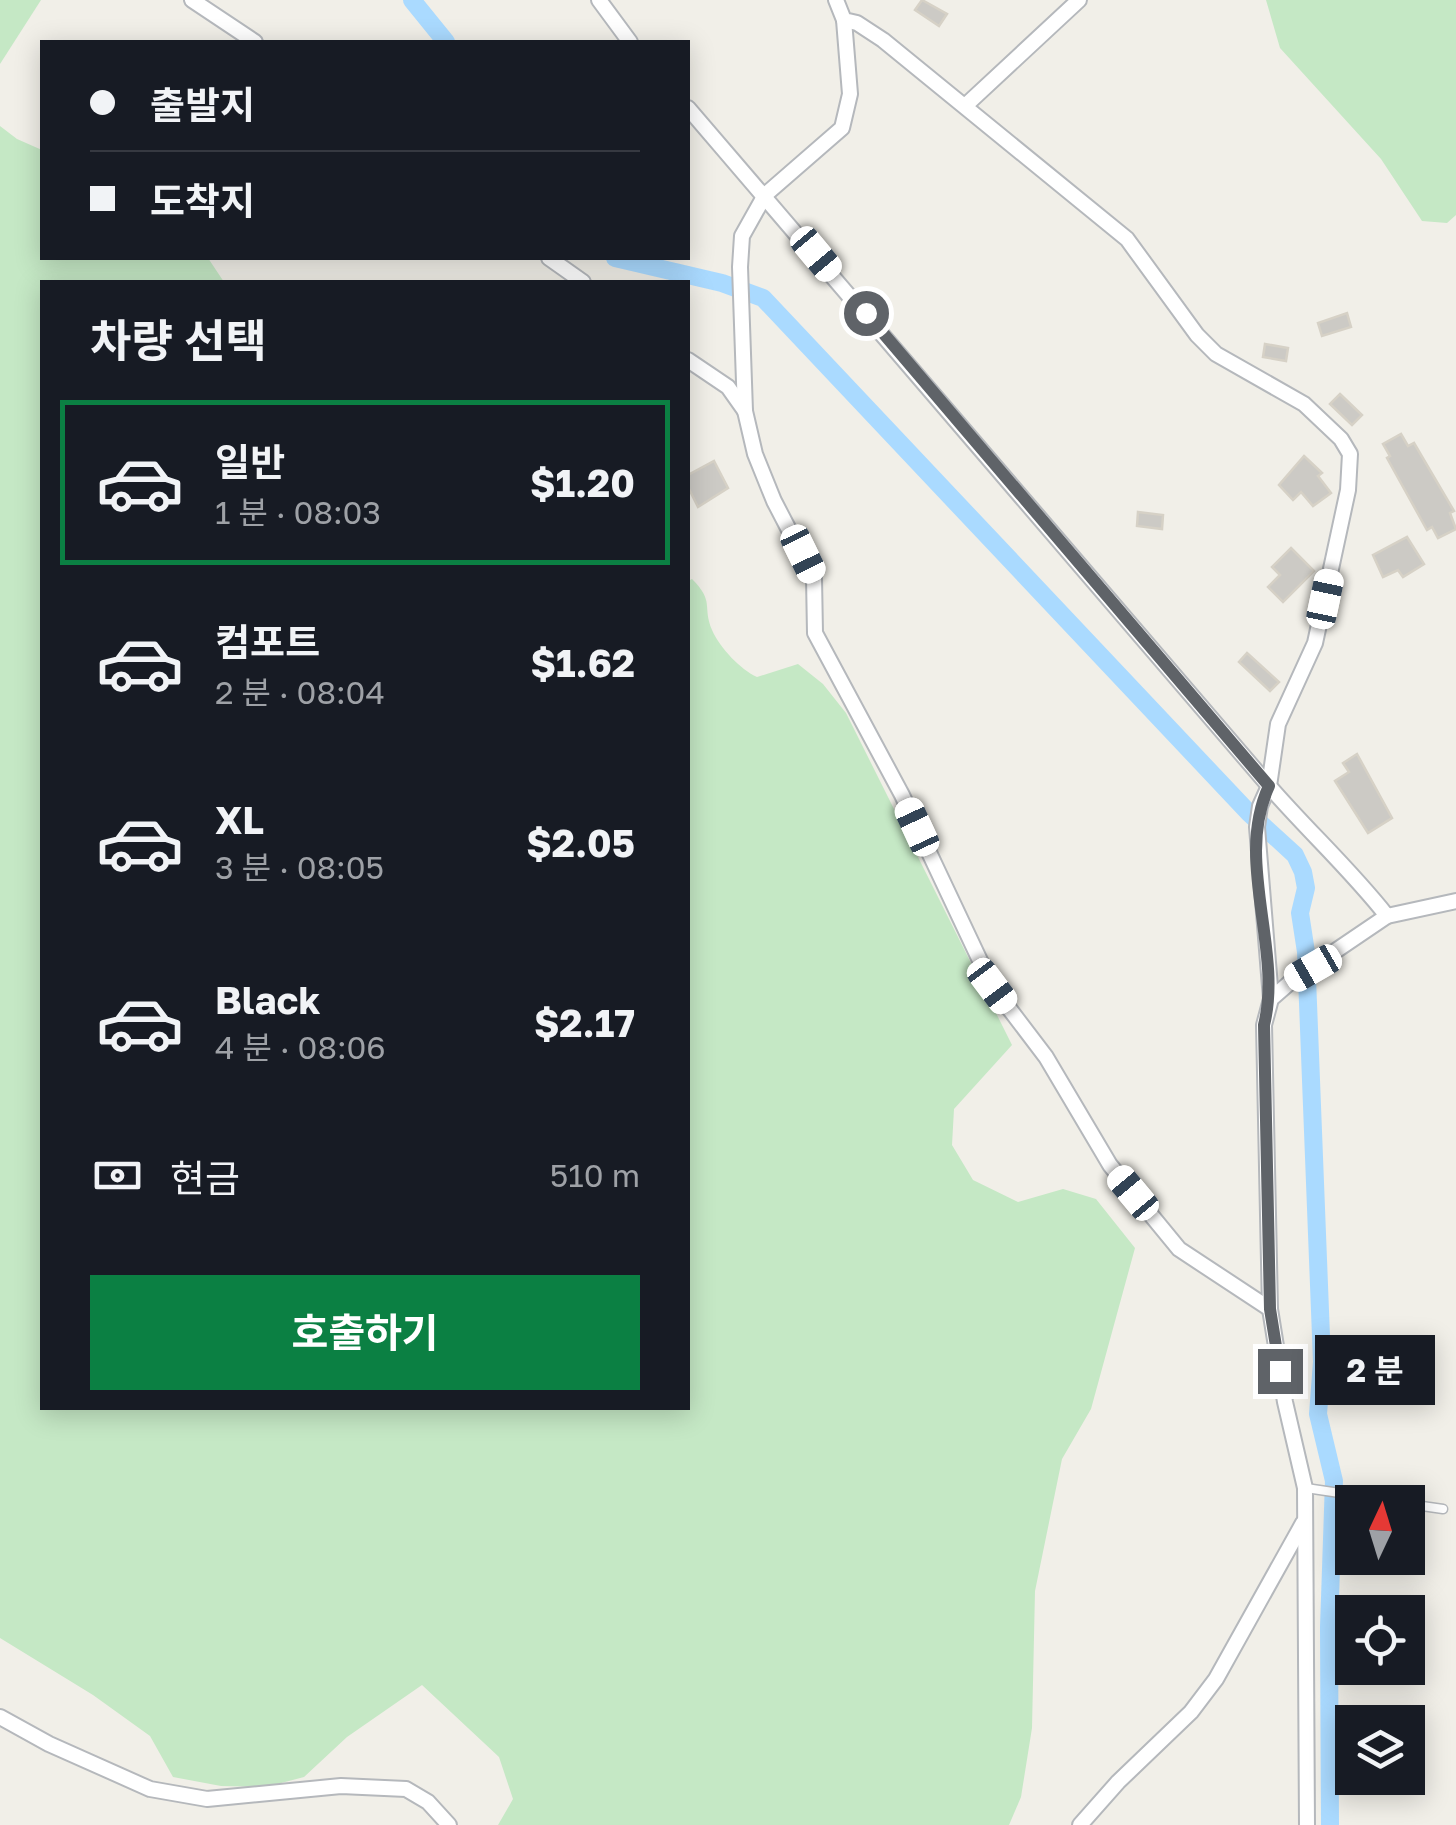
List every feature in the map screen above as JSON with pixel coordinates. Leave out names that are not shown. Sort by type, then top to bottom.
[{"type":"street","points":[[192,0],[251,40]]},
{"type":"street","points":[[599,0],[629,40]]},
{"type":"street","points":[[836,0],[844,20],[850,94],[842,128],[765,194],[742,236],[740,267],[746,411],[755,454],[814,578],[814,632],[902,795],[992,986],[1046,1057],[1110,1165],[1179,1249],[1270,1309]]},
{"type":"street","points":[[965,106],[1079,0]]},
{"type":"street","points":[[844,20],[857,23],[883,40],[1127,239],[1197,335],[1216,354],[1304,404],[1342,439],[1350,454],[1348,490],[1314,644],[1278,724],[1269,786],[1260,806],[1257,827],[1272,999],[1264,1025],[1270,1309],[1305,1488],[1307,1825]]},
{"type":"street","points":[[690,110],[1312,836],[1359,880],[1387,916]]},
{"type":"street","points":[[552,260],[580,280]]},
{"type":"street","points":[[690,361],[728,387],[746,411]]},
{"type":"street","points":[[1272,999],[1387,916],[1456,901]]},
{"type":"street","points":[[1080,1825],[1118,1782],[1191,1712],[1216,1679],[1304,1521]]},
{"type":"street","points":[[0,1718],[150,1789],[208,1799],[341,1786],[406,1789],[428,1802],[448,1825]]},
{"type":"lane","points":[[1305,1488],[1335,1494]]},
{"type":"lane","points":[[1425,1506],[1444,1509]]},
{"type":"green space","points":[[0,0],[41,0],[0,64]]},
{"type":"green space","points":[[1266,0],[1456,0],[1456,215],[1447,223],[1422,221],[1381,159],[1280,48]]},
{"type":"green space","points":[[0,126],[40,149],[40,260],[209,260],[223,280],[40,280],[40,1410],[690,1410],[692,579],[706,599],[716,637],[738,664],[757,677],[798,664],[823,684],[846,713],[1012,1045],[954,1109],[952,1145],[973,1180],[1018,1202],[1063,1189],[1096,1199],[1135,1248],[1091,1409],[1062,1459],[1035,1591],[1032,1728],[1021,1797],[1009,1825],[498,1825],[513,1799],[499,1757],[422,1685],[347,1737],[304,1777],[266,1787],[221,1786],[173,1777],[150,1736],[93,1695],[0,1638]]},
{"type":"building","points":[[922,0],[947,14],[939,26],[915,10]]},
{"type":"building","points":[[1347,313],[1351,327],[1322,336],[1318,323]]},
{"type":"building","points":[[1265,344],[1288,348],[1286,361],[1263,357]]},
{"type":"building","points":[[1340,394],[1362,415],[1352,425],[1330,404]]},
{"type":"building","points":[[1401,434],[1408,446],[1414,443],[1454,511],[1450,513],[1456,529],[1438,538],[1432,527],[1427,530],[1387,458],[1390,456],[1383,444]]},
{"type":"building","points":[[1304,456],[1322,473],[1318,476],[1331,493],[1313,506],[1301,492],[1293,500],[1279,485]]},
{"type":"building","points":[[714,461],[728,488],[698,507],[690,491],[690,474]]},
{"type":"building","points":[[1138,512],[1163,515],[1162,529],[1137,526]]},
{"type":"building","points":[[1407,537],[1424,564],[1403,577],[1398,570],[1383,577],[1373,555]]},
{"type":"building","points":[[1291,548],[1314,571],[1283,602],[1268,587],[1280,575],[1272,567]]},
{"type":"building","points":[[1247,653],[1279,682],[1270,691],[1239,662]]},
{"type":"building","points":[[1357,754],[1392,818],[1368,833],[1335,781],[1349,772],[1343,763]]},
{"type":"waterway","points":[[412,0],[444,40]]},
{"type":"waterway","points":[[624,260],[722,283],[763,298],[1249,813],[1295,855],[1303,872],[1306,888],[1300,913],[1306,952],[1322,1362],[1318,1414],[1334,1481],[1329,1627],[1330,1825]]},
{"type":"route","points":[[866,313],[1269,786],[1260,806],[1256,840],[1272,999],[1264,1025],[1270,1309],[1280,1371]]}]
